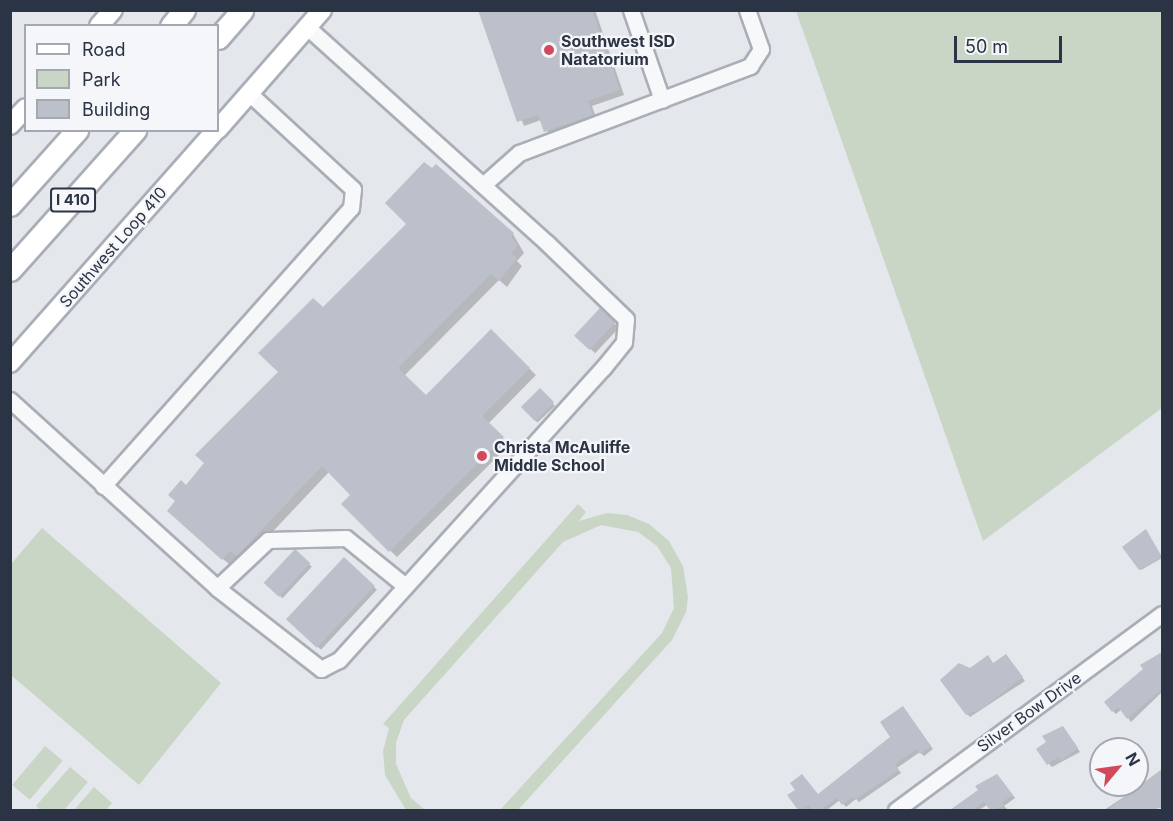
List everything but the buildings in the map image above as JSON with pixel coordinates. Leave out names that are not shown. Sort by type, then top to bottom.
[{"type":"highway","points":[[173,24],[184,10]]},
{"type":"highway","points":[[219,37],[242,10]]},
{"type":"highway","name":"I 410","points":[[10,205],[75,132]]},
{"type":"highway","name":"I 410","points":[[10,270],[133,132]]},
{"type":"main road","points":[[101,24],[113,10]]},
{"type":"main road","name":"Southwest Loop 410","points":[[219,128],[322,10]]},
{"type":"main road","points":[[10,125],[24,110]]},
{"type":"main road","name":"Southwest Loop 410","points":[[10,363],[215,132]]},
{"type":"street","points":[[631,10],[662,100]]},
{"type":"street","points":[[483,185],[519,153],[750,66],[761,49],[747,10]]},
{"type":"street","points":[[10,400],[217,588],[321,669],[339,660],[624,342],[626,319],[483,185],[308,27]]},
{"type":"street","points":[[103,486],[351,208],[353,189],[249,93]]},
{"type":"street","points":[[217,588],[268,540],[346,538],[404,585]]},
{"type":"street","name":"Silver Bow Drive","points":[[896,810],[1162,614]]},
{"type":"green space","points":[[796,11],[1162,11],[1162,408],[983,541]]},
{"type":"green space","points":[[578,504],[586,512],[579,521],[607,513],[627,515],[649,524],[669,541],[683,566],[688,597],[686,612],[672,640],[518,810],[500,810],[662,633],[674,608],[671,568],[657,546],[638,532],[601,525],[563,542],[404,720],[396,743],[396,764],[411,798],[425,810],[406,810],[385,775],[383,751],[389,728],[383,724]]},
{"type":"green space","points":[[42,528],[221,683],[139,785],[11,675],[11,564]]},
{"type":"green space","points":[[45,746],[63,761],[30,800],[12,785]]},
{"type":"green space","points":[[70,767],[88,782],[64,810],[41,810],[36,806]]},
{"type":"green space","points":[[94,787],[112,803],[106,810],[74,810]]},
{"type":"place","name":"Southwest ISD Natatorium","points":[[549,50]]},
{"type":"place","name":"Christa McAuliffe Middle School","points":[[482,456]]}]
